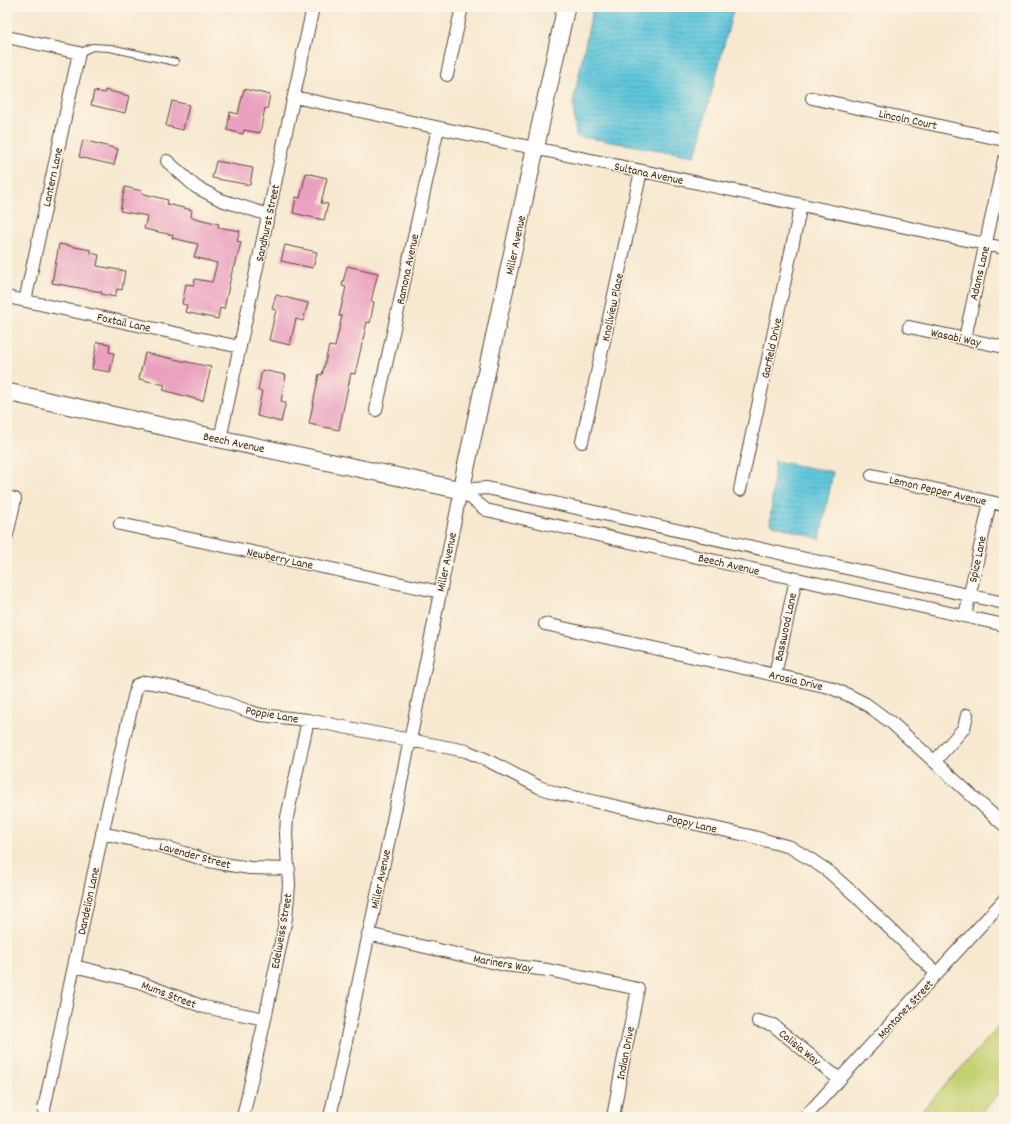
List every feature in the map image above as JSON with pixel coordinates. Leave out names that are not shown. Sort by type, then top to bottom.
[{"type":"street","name":"Sandhurst Street","points":[[220,439],[313,7]]},
{"type":"street","points":[[447,75],[462,7]]},
{"type":"street","name":"Miller Avenue","points":[[330,1117],[410,740],[461,490],[566,7]]},
{"type":"street","points":[[7,37],[79,53]]},
{"type":"street","name":"Lantern Lane","points":[[25,302],[79,53]]},
{"type":"street","name":"Sultana Avenue","points":[[294,97],[1004,248]]},
{"type":"street","name":"Lincoln Court","points":[[812,98],[1004,140]]},
{"type":"street","name":"Ramona Avenue","points":[[376,410],[438,128]]},
{"type":"street","name":"Adams Lane","points":[[965,338],[1004,160]]},
{"type":"street","points":[[168,161],[196,187],[221,200],[269,214]]},
{"type":"street","name":"Knollview Place","points":[[582,442],[641,171]]},
{"type":"street","name":"Garfield Drive","points":[[740,490],[801,205]]},
{"type":"street","name":"Foxtail Lane","points":[[7,297],[240,347]]},
{"type":"street","name":"Wasabi Way","points":[[909,327],[1004,347]]},
{"type":"street","name":"Beech Avenue","points":[[7,392],[461,490],[487,488],[1004,602]]},
{"type":"street","name":"Lemon Pepper Avenue","points":[[872,475],[1004,505]]},
{"type":"street","name":"Beech Avenue","points":[[461,490],[486,510],[1004,625]]},
{"type":"street","points":[[7,535],[11,498]]},
{"type":"street","name":"Spice Lane","points":[[965,616],[990,502]]},
{"type":"street","name":"Newberry Lane","points":[[120,524],[440,592]]},
{"type":"street","name":"Basswood Lane","points":[[775,675],[796,578]]},
{"type":"street","name":"Arosia Drive","points":[[545,624],[829,687],[848,695],[866,704],[893,724],[1004,825]]},
{"type":"street","name":"Poppie Lane","points":[[137,685],[146,682],[158,684],[204,695],[260,715],[308,720],[410,740]]},
{"type":"street","name":"Dandelion Lane","points":[[45,1117],[44,1109],[102,833],[137,685]]},
{"type":"street","points":[[935,761],[964,728],[967,715]]},
{"type":"street","name":"Edelweiss Street","points":[[242,1117],[265,1019],[286,918],[289,890],[286,834],[287,817],[308,720]]},
{"type":"street","name":"Poppy Lane","points":[[410,740],[466,752],[485,759],[539,787],[556,793],[750,836],[790,847],[828,871],[937,974]]},
{"type":"street","name":"Lavender Street","points":[[102,833],[165,847],[223,864],[250,868],[288,868]]},
{"type":"street","name":"Montanez Street","points":[[805,1117],[1004,900]]},
{"type":"street","name":"Mariners Way","points":[[368,934],[505,965],[548,970],[638,989]]},
{"type":"street","name":"Mums Street","points":[[74,966],[139,982],[204,1007],[265,1019]]},
{"type":"street","name":"Indian Drive","points":[[614,1117],[622,1067],[638,989]]},
{"type":"street","name":"Calisia Way","points":[[758,1021],[773,1025],[839,1080]]},
{"type":"lane","points":[[79,53],[92,47],[110,48],[175,62]]},
{"type":"green space","points":[[1004,1021],[1004,1088],[977,1117],[916,1117]]},
{"type":"water","points":[[593,7],[734,7],[695,156],[576,136],[573,103]]},
{"type":"water","points":[[775,461],[833,472],[820,539],[770,524]]},
{"type":"building","points":[[244,89],[270,95],[267,109],[265,108],[260,133],[244,130],[243,134],[227,130],[230,112],[238,114]]},
{"type":"building","points":[[105,90],[129,96],[125,113],[91,105],[94,91],[105,93]]},
{"type":"building","points":[[172,101],[189,105],[183,130],[166,126]]},
{"type":"building","points":[[83,140],[118,149],[114,165],[79,157]]},
{"type":"building","points":[[216,161],[253,168],[250,185],[212,178]]},
{"type":"building","points":[[306,173],[327,178],[321,203],[328,204],[324,220],[293,213],[296,197],[300,198]]},
{"type":"building","points":[[125,187],[168,200],[167,204],[192,210],[191,217],[219,224],[218,227],[240,231],[237,241],[241,242],[235,267],[233,267],[224,309],[220,308],[218,319],[185,312],[187,305],[182,304],[186,284],[194,285],[195,279],[212,282],[217,263],[194,257],[198,244],[172,238],[173,235],[144,229],[147,216],[120,211]]},
{"type":"building","points":[[59,244],[91,250],[91,253],[99,255],[97,266],[125,271],[122,290],[117,289],[115,297],[101,294],[102,292],[52,283]]},
{"type":"building","points":[[285,245],[317,252],[313,268],[281,261]]},
{"type":"building","points":[[347,266],[378,273],[371,301],[374,302],[370,323],[367,322],[355,374],[351,373],[339,430],[309,424],[319,374],[322,375],[329,346],[335,347],[342,316],[339,316],[346,287],[342,286]]},
{"type":"building","points":[[276,295],[308,303],[303,321],[296,319],[290,345],[269,340],[276,310],[272,309]]},
{"type":"building","points":[[97,342],[110,344],[109,352],[114,353],[110,372],[92,369]]},
{"type":"building","points":[[145,353],[211,367],[203,401],[163,390],[165,385],[139,379]]},
{"type":"building","points":[[262,370],[286,375],[281,401],[286,402],[281,422],[257,416],[262,391],[258,391]]}]
